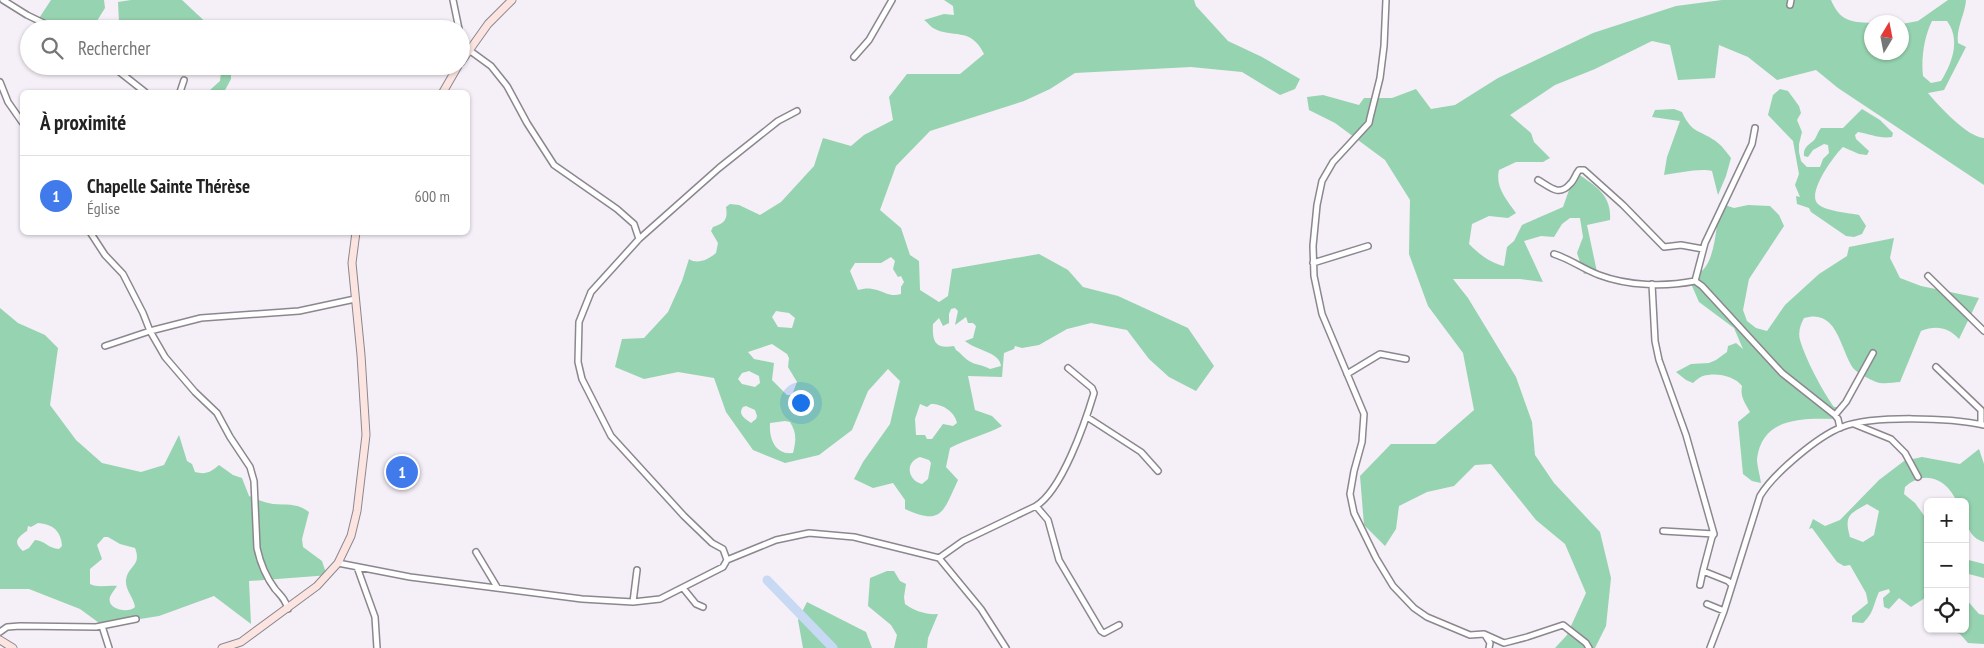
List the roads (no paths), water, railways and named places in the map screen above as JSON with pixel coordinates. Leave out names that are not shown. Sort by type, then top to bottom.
[{"type":"main road","points":[[470,49],[488,24],[512,0]]},
{"type":"main road","points":[[444,90],[453,75]]},
{"type":"main road","points":[[222,648],[243,645],[317,586],[338,563],[347,546],[354,524],[364,459],[365,419],[352,263],[356,235]]},
{"type":"main road","points":[[0,640],[13,648]]},
{"type":"street","points":[[3,0],[37,20]]},
{"type":"street","points":[[452,0],[457,20]]},
{"type":"street","points":[[854,57],[868,40],[892,0]]},
{"type":"street","points":[[1386,0],[1384,46],[1380,78],[1369,123],[1330,166],[1322,181],[1315,222],[1313,263],[1322,314],[1362,407],[1364,421],[1362,442],[1351,487],[1352,507],[1376,558],[1399,594],[1427,617],[1470,634],[1484,634],[1504,643],[1563,625],[1586,643],[1589,648]]},
{"type":"street","points":[[470,51],[491,66],[503,80],[554,164],[618,209],[634,224],[639,239]]},
{"type":"street","points":[[123,75],[142,90]]},
{"type":"street","points":[[181,90],[184,80]]},
{"type":"street","points":[[0,82],[8,102],[20,119]]},
{"type":"street","points":[[727,560],[723,549],[712,543],[684,516],[611,436],[582,379],[578,362],[578,330],[581,314],[588,296],[639,239],[719,168],[778,121],[797,111]]},
{"type":"street","points":[[1695,281],[1703,249],[1752,144],[1755,128]]},
{"type":"street","points":[[1538,180],[1557,192],[1561,192],[1571,184],[1574,176],[1581,169],[1623,205],[1664,247],[1681,245],[1703,249]]},
{"type":"street","points":[[92,235],[106,255],[123,274],[143,312],[150,331],[174,368],[217,413],[230,437],[250,466],[254,481],[259,557],[275,589],[286,601],[288,608]]},
{"type":"street","points":[[1313,263],[1368,246]]},
{"type":"street","points":[[1554,254],[1611,279],[1652,284],[1695,281],[1702,286],[1782,373],[1835,415],[1840,428]]},
{"type":"street","points":[[1928,276],[1984,332]]},
{"type":"street","points":[[1652,284],[1655,341],[1659,360],[1686,434],[1714,534],[1700,586]]},
{"type":"street","points":[[105,346],[150,331],[202,318],[299,311],[355,299]]},
{"type":"street","points":[[1835,415],[1846,402],[1873,353]]},
{"type":"street","points":[[1347,374],[1380,354],[1406,359]]},
{"type":"street","points":[[1710,648],[1724,611],[1756,505],[1765,488],[1790,463],[1840,428],[1854,424],[1915,419],[1983,424],[1981,410],[1936,367]]},
{"type":"street","points":[[939,558],[963,541],[1036,506],[1054,488],[1080,436],[1094,393],[1068,368]]},
{"type":"street","points":[[1087,417],[1141,452],[1158,471]]},
{"type":"street","points":[[1854,424],[1891,439],[1905,453],[1918,477]]},
{"type":"street","points":[[1036,506],[1048,520],[1059,560],[1101,631],[1104,633],[1119,626]]},
{"type":"street","points":[[1663,531],[1714,534]]},
{"type":"street","points":[[338,563],[410,577],[582,599],[633,602],[660,600],[723,567],[727,560],[776,540],[808,533],[854,537],[909,549],[939,558],[981,609],[1006,648]]},
{"type":"street","points":[[476,552],[497,587]]},
{"type":"street","points":[[357,567],[375,617],[376,648]]},
{"type":"street","points":[[633,602],[637,570]]},
{"type":"street","points":[[1703,571],[1731,584]]},
{"type":"street","points":[[683,588],[696,604],[703,607]]},
{"type":"street","points":[[1707,604],[1724,611]]},
{"type":"street","points":[[0,632],[7,627],[102,626],[136,619]]},
{"type":"street","points":[[102,626],[109,648]]},
{"type":"street","points":[[1484,634],[1490,643],[1489,648]]},
{"type":"waterway","points":[[767,580],[833,648]]},
{"type":"place","name":"Chapelle Sainte Thérèse","points":[[402,472]]}]
